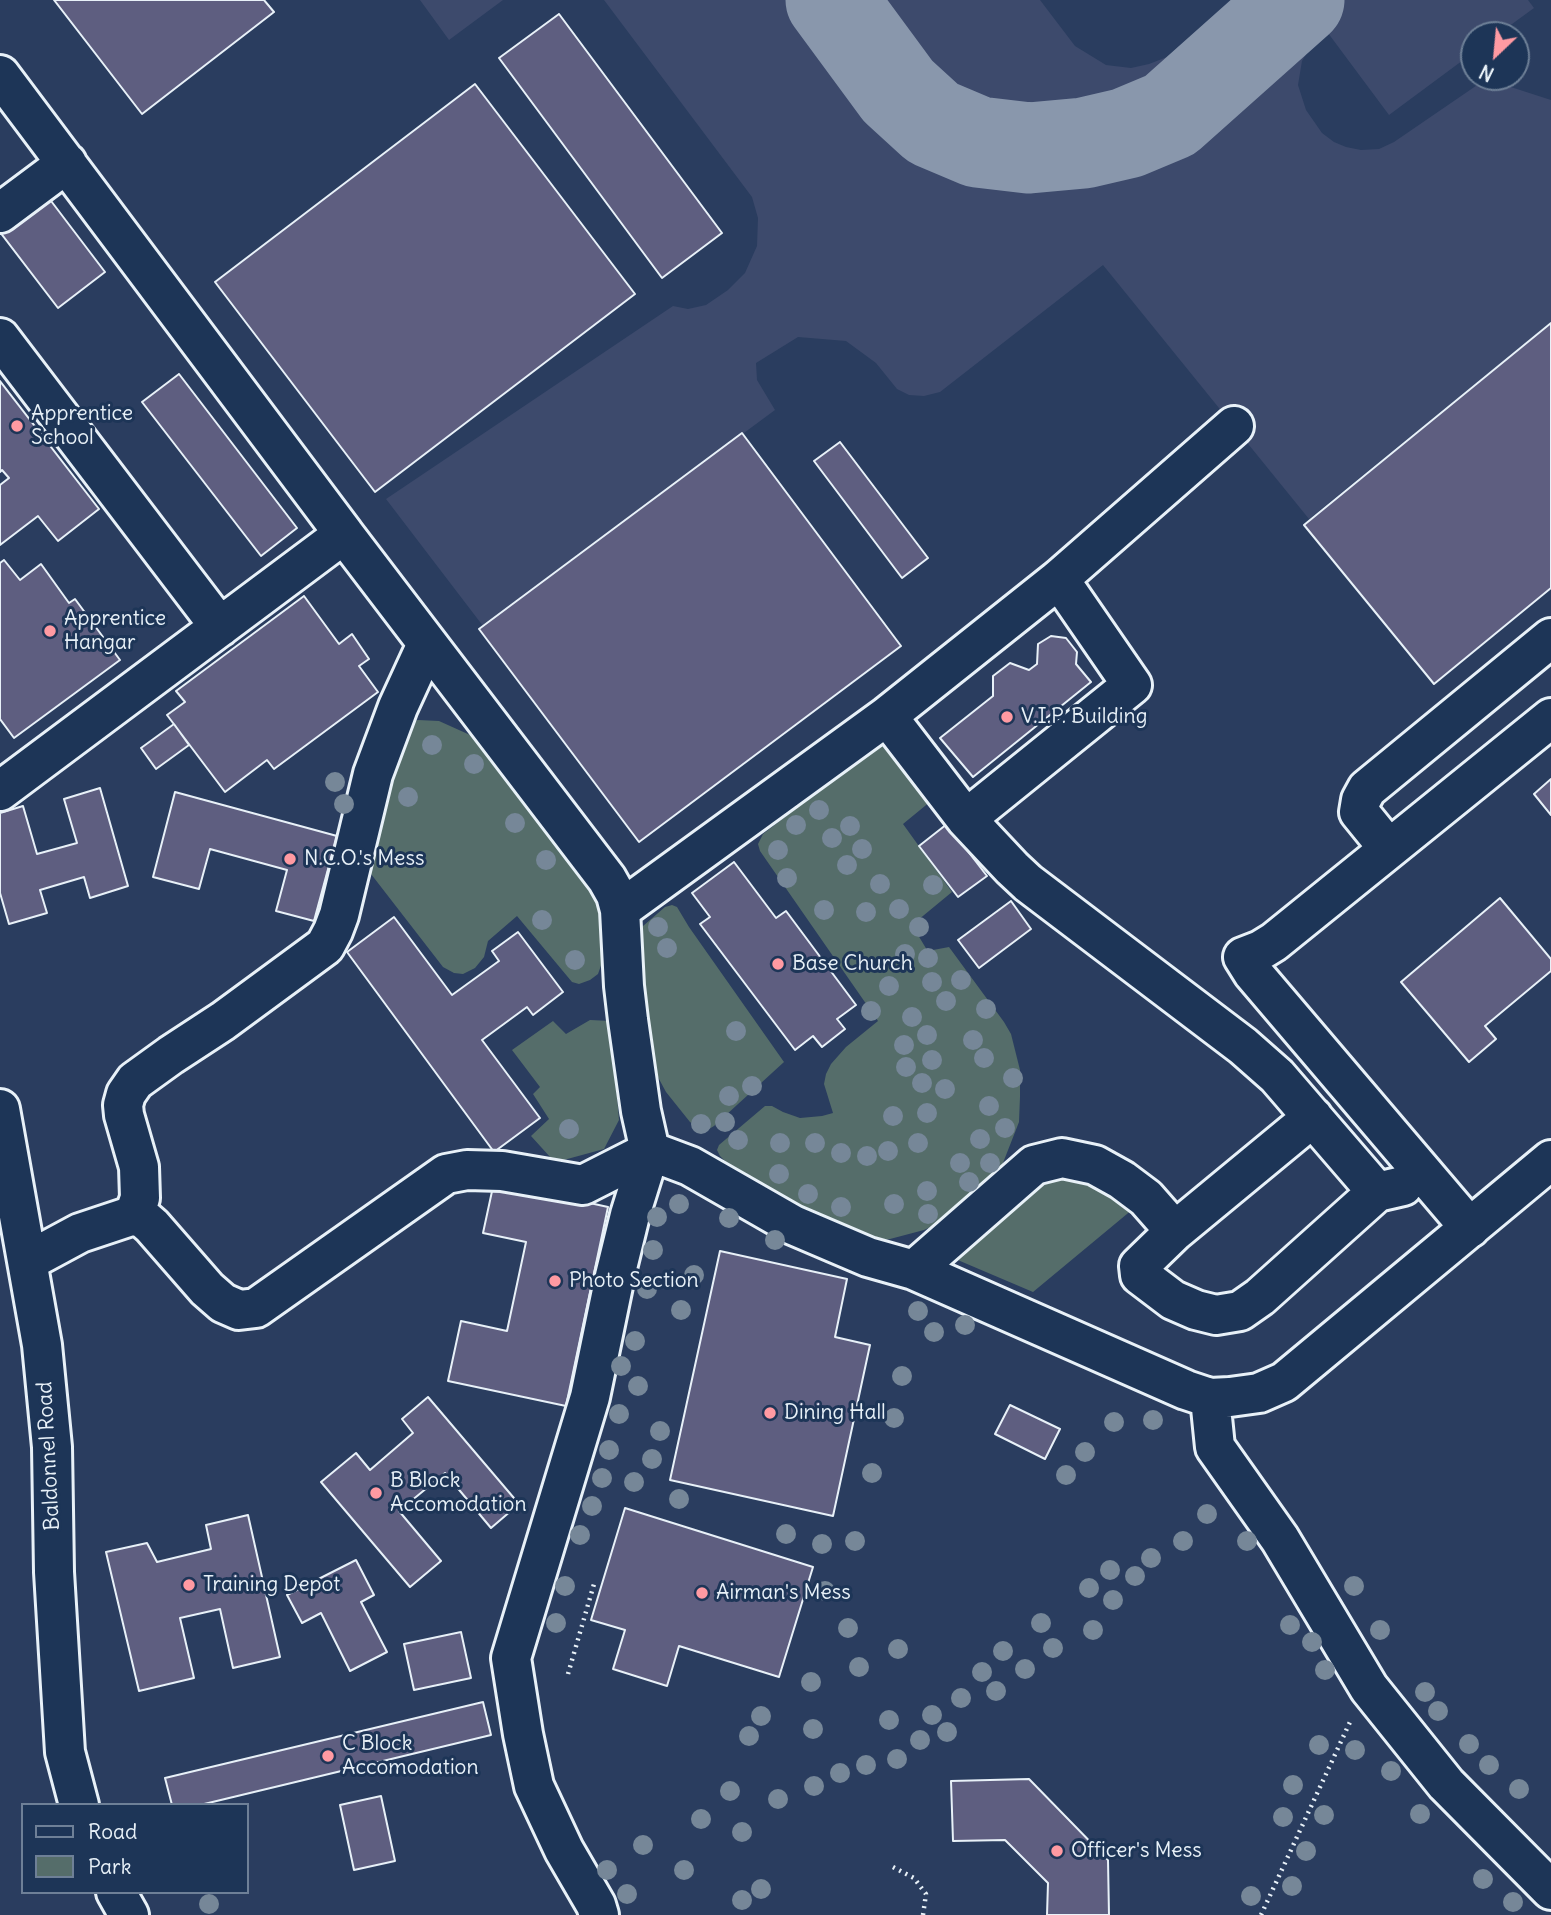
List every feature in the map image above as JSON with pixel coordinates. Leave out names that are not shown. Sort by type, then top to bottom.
[{"type":"street","points":[[0,75],[427,644],[484,714],[607,879],[616,895],[620,910],[627,1009],[650,1151],[630,1214],[590,1397],[511,1658],[534,1786],[593,1912]]},
{"type":"street","points":[[0,213],[67,163]]},
{"type":"street","points":[[0,338],[220,627]]},
{"type":"street","points":[[620,910],[887,716],[1059,579],[1234,426]]},
{"type":"street","points":[[0,791],[344,534]]},
{"type":"street","points":[[966,819],[1132,685],[1059,579]]},
{"type":"street","points":[[1389,849],[1359,812],[1367,789],[1551,638]]},
{"type":"street","points":[[134,1215],[140,1198],[139,1167],[124,1115],[126,1094],[135,1081],[325,946],[339,915],[373,774],[398,707],[427,644]]},
{"type":"street","points":[[887,716],[966,819],[1028,883],[1243,1046],[1277,1076],[1377,1192]]},
{"type":"street","points":[[1470,1228],[1253,973],[1243,957],[1273,942],[1551,718]]},
{"type":"street","name":"Baldonnel Road","points":[[0,1109],[42,1345],[52,1447],[54,1572],[65,1752],[78,1803]]},
{"type":"street","points":[[1313,1117],[1175,1231],[1139,1266],[1140,1275],[1173,1300],[1196,1310],[1216,1315],[1240,1311],[1260,1297],[1377,1192],[1428,1180]]},
{"type":"street","points":[[28,1261],[80,1233],[134,1215],[152,1226],[207,1289],[223,1303],[239,1310],[256,1308],[446,1174],[467,1170],[502,1171],[583,1185],[650,1151],[690,1166],[793,1224],[869,1257],[914,1270],[1186,1390],[1210,1398],[1259,1393],[1284,1382],[1551,1160]]},
{"type":"street","points":[[914,1270],[1034,1165],[1062,1158],[1095,1165],[1122,1180],[1146,1198],[1175,1231]]},
{"type":"street","points":[[1210,1398],[1215,1447],[1280,1539],[1370,1688],[1446,1784],[1551,1890]]},
{"type":"path","points":[[568,1674],[594,1584]]},
{"type":"path","points":[[1261,1915],[1354,1715],[1370,1688]]},
{"type":"path","points":[[893,1867],[914,1878],[926,1894],[923,1915]]},
{"type":"shaded area","points":[[420,0],[503,0],[449,40]]},
{"type":"shaded area","points":[[604,0],[1040,0],[1075,46],[1106,65],[1131,68],[1167,57],[1232,0],[1528,0],[1534,8],[1516,21],[1460,21],[1460,62],[1389,115],[1328,33],[1311,46],[1302,61],[1298,85],[1306,110],[1322,133],[1334,142],[1361,150],[1379,149],[1394,142],[1468,91],[1523,91],[1551,100],[1551,322],[1309,519],[1103,265],[940,392],[924,396],[909,395],[897,389],[876,363],[846,341],[798,337],[756,363],[757,380],[775,410],[483,626],[386,499],[673,306],[688,309],[706,305],[728,290],[745,273],[757,246],[758,218],[752,197]]},
{"type":"green space","points":[[418,720],[439,721],[479,739],[586,873],[605,911],[605,954],[598,974],[590,980],[579,984],[572,982],[517,916],[488,941],[484,957],[475,968],[463,974],[454,973],[443,967],[371,874],[366,863],[407,723]]},
{"type":"green space","points":[[884,740],[931,801],[903,824],[952,892],[912,925],[927,950],[949,947],[1004,1022],[1011,1034],[1020,1070],[1020,1097],[1019,1122],[1001,1168],[941,1222],[924,1230],[869,1242],[817,1218],[730,1166],[717,1150],[719,1145],[765,1106],[772,1106],[800,1118],[833,1113],[824,1084],[826,1074],[846,1047],[878,1021],[760,851],[758,844],[763,834]]},
{"type":"green space","points":[[665,907],[677,907],[784,1062],[704,1132],[690,1122],[666,1092],[652,1066],[637,936],[643,926]]},
{"type":"green space","points":[[590,1020],[611,1021],[619,1120],[604,1149],[560,1161],[551,1158],[531,1136],[549,1119],[533,1094],[540,1087],[512,1050],[553,1021],[566,1034]]},
{"type":"green space","points":[[1053,1176],[1089,1179],[1133,1209],[1033,1292],[953,1258],[1027,1192]]},
{"type":"building","points":[[54,0],[264,0],[274,12],[142,114]]},
{"type":"building","points":[[559,14],[722,233],[662,278],[499,58]]},
{"type":"building","points":[[475,84],[635,294],[375,492],[215,282]]},
{"type":"building","points":[[45,193],[105,272],[58,308],[0,232],[0,227]]},
{"type":"building","points":[[1551,323],[1551,588],[1434,684],[1304,525]]},
{"type":"building","points":[[179,374],[297,528],[261,556],[142,402]]},
{"type":"building","name":"Apprentice School","points":[[0,381],[99,509],[58,541],[38,516],[0,545],[0,485],[9,478],[2,470],[0,472]]},
{"type":"building","points":[[742,433],[901,646],[639,842],[479,629]]},
{"type":"building","points":[[840,442],[928,558],[902,578],[814,461]]},
{"type":"building","name":"Apprentice Hangar","points":[[4,560],[20,580],[41,564],[69,603],[75,599],[120,660],[14,738],[0,719],[0,563]]},
{"type":"building","points":[[304,596],[339,644],[352,634],[369,659],[359,666],[378,692],[274,769],[267,760],[225,792],[167,715],[185,702],[176,691]]},
{"type":"building","name":"V.I.P. Building","points":[[1051,636],[1066,638],[1077,652],[1076,664],[1091,682],[973,777],[940,738],[993,696],[993,676],[1010,663],[1029,670],[1037,664],[1038,644]]},
{"type":"building","points":[[174,724],[189,745],[156,769],[141,748]]},
{"type":"building","points":[[1551,779],[1551,815],[1534,794]]},
{"type":"building","points":[[100,788],[128,886],[90,898],[84,877],[40,890],[47,913],[9,924],[0,893],[0,813],[23,806],[37,854],[77,843],[64,799]]},
{"type":"building","name":"N.C.O.'s Mess","points":[[175,792],[337,836],[314,921],[276,911],[287,870],[210,849],[199,889],[153,877]]},
{"type":"building","points":[[947,824],[987,876],[958,897],[919,846]]},
{"type":"building","name":"Base Church","points":[[734,862],[776,918],[786,911],[856,1005],[837,1019],[845,1029],[822,1047],[813,1036],[795,1050],[700,924],[710,917],[692,893]]},
{"type":"building","points":[[1500,898],[1551,959],[1551,971],[1485,1026],[1496,1039],[1469,1062],[1401,982]]},
{"type":"building","points":[[1011,901],[1031,929],[979,968],[958,940]]},
{"type":"building","points":[[394,917],[452,995],[499,961],[492,951],[518,932],[563,992],[533,1015],[527,1007],[482,1040],[540,1118],[494,1152],[347,952]]},
{"type":"building","name":"Photo Section","points":[[494,1182],[608,1207],[566,1406],[448,1381],[461,1321],[507,1331],[526,1242],[483,1233]]},
{"type":"building","name":"Dining Hall","points":[[720,1251],[847,1279],[835,1337],[870,1345],[833,1516],[670,1480]]},
{"type":"building","name":"B Block Accomodation","points":[[428,1397],[519,1504],[491,1528],[445,1473],[399,1511],[441,1561],[410,1587],[321,1482],[356,1453],[370,1470],[413,1433],[402,1419]]},
{"type":"building","points":[[1010,1405],[1060,1429],[1045,1459],[995,1434]]},
{"type":"building","name":"Airman's Mess","points":[[625,1508],[813,1567],[779,1677],[679,1646],[667,1686],[613,1669],[625,1630],[591,1620]]},
{"type":"building","name":"Training Depot","points":[[248,1515],[280,1657],[233,1668],[220,1609],[180,1618],[194,1678],[139,1691],[106,1552],[147,1543],[157,1562],[211,1549],[206,1525]]},
{"type":"building","points":[[356,1560],[374,1595],[361,1602],[387,1652],[350,1671],[321,1613],[302,1623],[287,1595]]},
{"type":"building","points":[[461,1632],[471,1678],[414,1690],[404,1644]]},
{"type":"building","name":"C Block Accomodation","points":[[483,1702],[491,1735],[208,1803],[171,1803],[165,1778]]},
{"type":"building","name":"Officer's Mess","points":[[1029,1779],[1108,1860],[1109,1915],[1047,1915],[1048,1883],[1005,1840],[953,1841],[951,1781]]},
{"type":"building","points":[[381,1796],[395,1861],[354,1870],[340,1805]]},
{"type":"taxiway","points":[[831,0],[898,91],[933,123],[978,142],[1029,148],[1084,143],[1127,133],[1170,115],[1299,0]]},
{"type":"place","name":"Apprentice School","points":[[17,426]]},
{"type":"place","name":"Apprentice Hangar","points":[[50,631]]},
{"type":"place","name":"V.I.P. Building","points":[[1007,717]]},
{"type":"place","name":"N.C.O.'s Mess","points":[[290,859]]},
{"type":"place","name":"Base Church","points":[[778,964]]},
{"type":"place","name":"Photo Section","points":[[555,1281]]},
{"type":"place","name":"Dining Hall","points":[[770,1413]]},
{"type":"place","name":"B Block Accomodation","points":[[376,1493]]},
{"type":"place","name":"Training Depot","points":[[189,1585]]},
{"type":"place","name":"Airman's Mess","points":[[702,1593]]},
{"type":"place","name":"C Block Accomodation","points":[[328,1756]]},
{"type":"place","name":"Officer's Mess","points":[[1057,1851]]}]
